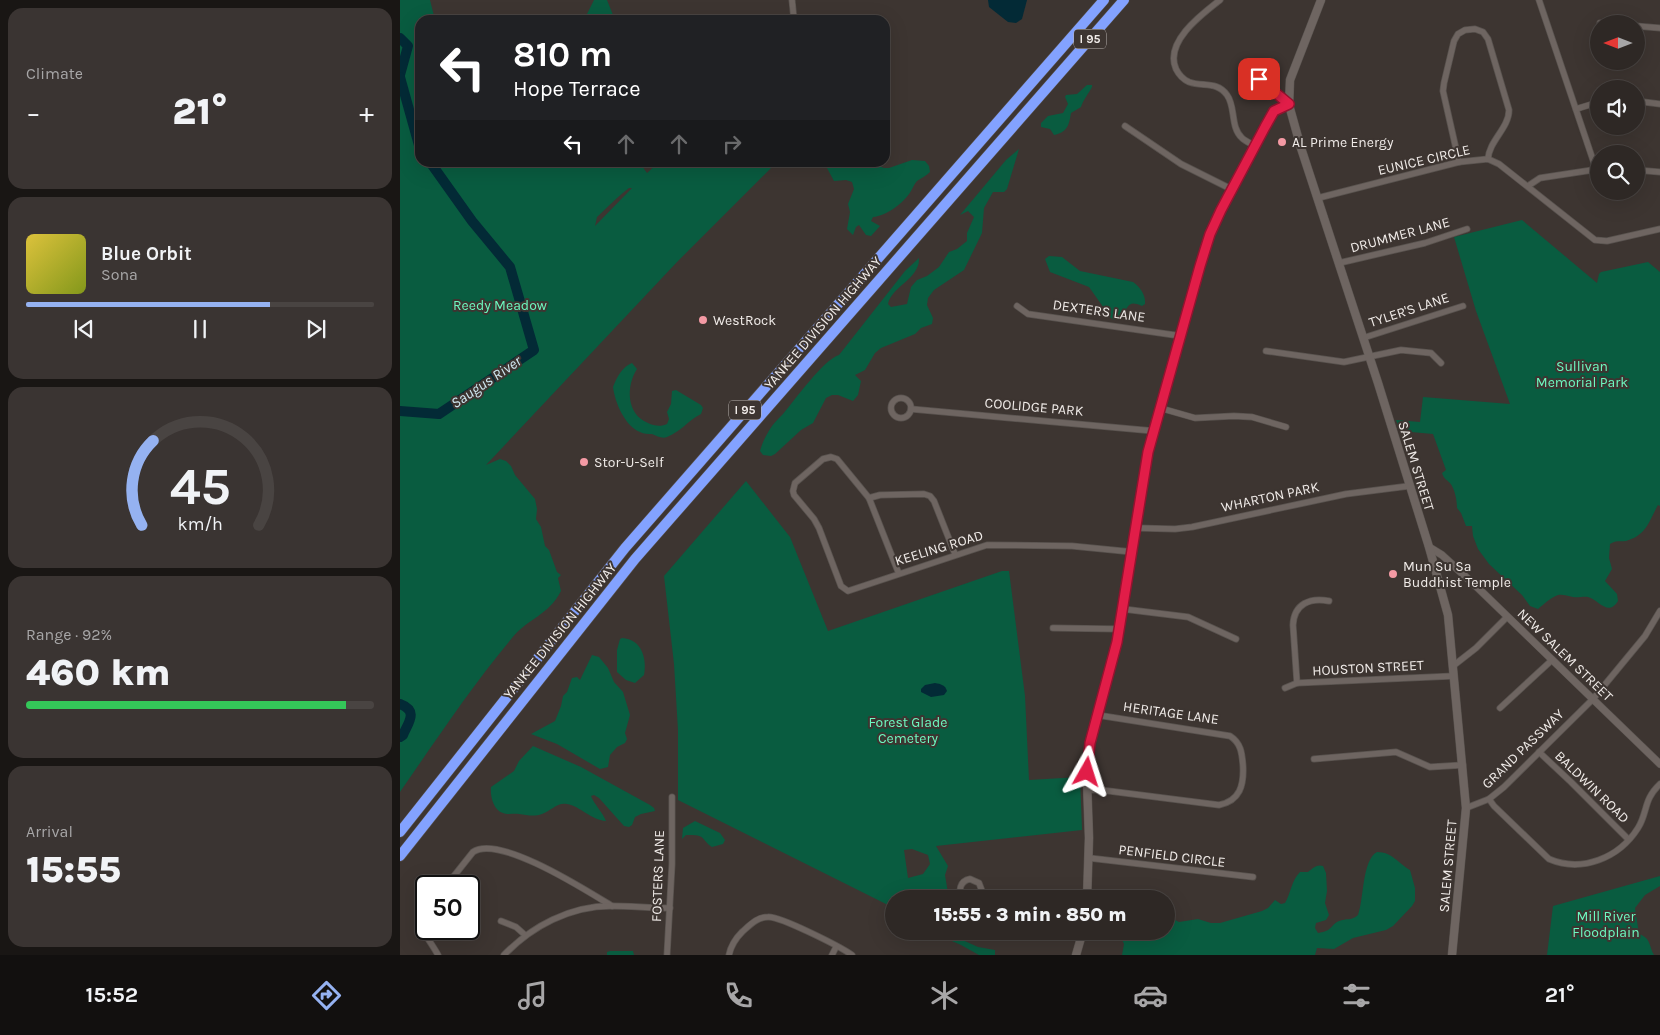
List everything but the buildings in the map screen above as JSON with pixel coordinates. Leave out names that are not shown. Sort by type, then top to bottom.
[{"type":"highway","name":"YANKEE DIVISION HIGHWAY","points":[[400,832],[631,541],[1104,0]]},
{"type":"highway","name":"YANKEE DIVISION HIGHWAY","points":[[400,856],[635,559],[1124,0]]},
{"type":"main road","name":"SALEM STREET","points":[[1321,0],[1290,80],[1289,104],[1429,547],[1448,616],[1466,808],[1452,955]]},
{"type":"main road","points":[[1087,890],[1088,754],[1114,654],[1123,609],[1147,458],[1210,234],[1231,189],[1274,111],[1289,104]]},
{"type":"main road","points":[[1076,955],[1080,940]]},
{"type":"street","points":[[792,0],[794,15]]},
{"type":"street","points":[[1220,0],[1201,16],[1179,40],[1174,52],[1174,66],[1180,76],[1186,81],[1210,84],[1222,89],[1232,104],[1240,136],[1255,146]]},
{"type":"street","points":[[1539,0],[1590,147]]},
{"type":"street","points":[[1645,27],[1660,28]]},
{"type":"street","points":[[1459,162],[1443,85],[1455,39],[1460,33],[1469,29],[1479,30],[1488,38],[1509,110],[1508,119],[1490,149],[1488,159]]},
{"type":"street","points":[[1259,79],[1289,104]]},
{"type":"street","points":[[1645,102],[1660,104]]},
{"type":"street","points":[[1576,109],[1590,105]]},
{"type":"street","points":[[1125,126],[1180,164],[1231,189]]},
{"type":"street","name":"EUNICE CIRCLE","points":[[1318,198],[1459,162],[1488,159],[1499,164],[1595,240],[1607,241],[1660,229]]},
{"type":"street","points":[[1528,186],[1540,178],[1590,170]]},
{"type":"street","points":[[1645,171],[1660,172]]},
{"type":"street","name":"DRUMMER LANE","points":[[1339,264],[1425,243],[1467,229]]},
{"type":"street","name":"DEXTERS LANE","points":[[1017,306],[1029,314],[1181,336]]},
{"type":"street","name":"TYLER'S LANE","points":[[1364,338],[1463,306]]},
{"type":"street","points":[[1266,351],[1344,362],[1402,350],[1431,353],[1441,363]]},
{"type":"street","points":[[1160,408],[1195,418],[1252,417],[1286,427]]},
{"type":"street","name":"COOLIDGE PARK","points":[[911,409],[1154,431]]},
{"type":"street","name":"KEELING ROAD","points":[[869,498],[837,459],[831,456],[825,458],[797,482],[793,489],[794,495],[817,524],[841,585],[845,590],[852,590],[988,544],[1078,547],[1133,552]]},
{"type":"street","name":"WHARTON PARK","points":[[1137,528],[1176,529],[1192,527],[1346,494],[1409,486]]},
{"type":"street","points":[[899,574],[869,498],[880,495],[924,494],[930,496],[934,501],[955,554]]},
{"type":"street","name":"NEW SALEM STREET","points":[[1429,547],[1442,555],[1508,616],[1660,764]]},
{"type":"street","points":[[1435,568],[1436,562],[1442,555]]},
{"type":"street","points":[[1298,684],[1293,626],[1294,616],[1299,608],[1310,600],[1329,601]]},
{"type":"street","points":[[1123,609],[1188,617],[1236,639]]},
{"type":"street","name":"GRAND PASSWAY","points":[[1466,808],[1489,799],[1504,787],[1593,699],[1645,636],[1660,611]]},
{"type":"street","points":[[1453,666],[1476,648],[1508,616]]},
{"type":"street","points":[[1053,628],[1119,629]]},
{"type":"street","points":[[1500,708],[1552,660]]},
{"type":"street","name":"HOUSTON STREET","points":[[1285,688],[1298,684],[1454,676]]},
{"type":"street","name":"HERITAGE LANE","points":[[1087,790],[1103,790],[1219,805],[1228,803],[1235,798],[1241,791],[1244,782],[1242,750],[1238,743],[1230,736],[1098,715]]},
{"type":"street","points":[[1314,759],[1394,752],[1404,754],[1432,767],[1463,765]]},
{"type":"street","name":"BALDWIN ROAD","points":[[1539,752],[1628,839]]},
{"type":"street","points":[[1489,799],[1544,855],[1557,862],[1585,864],[1596,862],[1609,855],[1628,839],[1639,826],[1649,797],[1660,784]]},
{"type":"street","name":"FOSTERS LANE","points":[[667,955],[670,908],[672,797]]},
{"type":"street","points":[[455,875],[473,852],[485,847],[535,863],[568,879],[612,906]]},
{"type":"street","name":"PENFIELD CIRCLE","points":[[1089,858],[1253,877]]},
{"type":"street","points":[[960,890],[964,881],[970,879],[979,883],[982,890]]},
{"type":"street","points":[[504,955],[525,935],[548,922],[570,913],[589,908],[612,906],[670,908]]},
{"type":"street","points":[[729,955],[732,945],[738,936],[754,921],[768,917],[780,918],[852,955]]},
{"type":"street","points":[[501,921],[513,925],[525,935]]},
{"type":"street","points":[[429,940],[438,955]]},
{"type":"street","points":[[832,955],[836,946]]},
{"type":"green space","name":"Reedy Meadow","points":[[400,0],[430,0],[434,15],[415,15],[415,167],[643,167],[647,173],[654,167],[772,167],[677,262],[486,465],[500,459],[506,461],[535,499],[536,519],[541,527],[545,546],[549,550],[557,572],[561,575],[558,578],[561,591],[544,612],[518,631],[482,675],[400,792]],"holes":[[[632,188],[595,226],[597,217],[625,191]]]},
{"type":"green space","points":[[594,0],[607,0],[613,15],[586,15]]},
{"type":"green space","points":[[1087,85],[1092,85],[1092,87],[1081,107],[1071,113],[1065,130],[1054,135],[1050,129],[1041,127],[1041,123],[1048,116],[1063,113],[1068,104],[1066,95],[1077,94]]},
{"type":"green space","points":[[1019,149],[1007,189],[1004,192],[993,192],[984,208],[982,233],[964,270],[934,290],[928,298],[927,305],[933,318],[932,324],[921,328],[915,334],[881,348],[875,353],[865,370],[855,375],[861,381],[858,395],[853,401],[838,395],[826,398],[813,423],[801,430],[775,454],[771,456],[763,455],[760,451],[772,426],[817,372],[832,358],[839,355],[905,271],[919,258],[915,272],[891,298],[888,304],[891,307],[907,304],[911,287],[917,280],[927,276],[939,267],[949,252],[957,249],[967,241],[967,233],[974,217],[968,211],[960,215],[1006,160]]},
{"type":"green space","points":[[912,160],[925,161],[929,166],[930,172],[917,181],[908,196],[899,204],[883,214],[873,217],[871,221],[880,226],[871,236],[866,235],[859,225],[856,227],[853,235],[847,229],[850,212],[848,204],[854,189],[852,182],[846,180],[834,181],[827,168],[822,167],[889,168]]},
{"type":"green space","name":"Sullivan Memorial Park","points":[[1522,220],[1597,283],[1601,272],[1648,262],[1660,272],[1660,506],[1658,505],[1647,527],[1639,535],[1626,541],[1610,544],[1609,558],[1612,569],[1605,581],[1617,594],[1618,601],[1611,608],[1607,608],[1588,597],[1562,595],[1552,598],[1538,609],[1530,606],[1522,595],[1489,564],[1478,549],[1473,536],[1472,526],[1466,526],[1457,508],[1453,488],[1442,473],[1446,470],[1433,434],[1400,431],[1396,420],[1420,422],[1423,397],[1510,404],[1476,311],[1454,237]]},
{"type":"green space","points":[[1049,256],[1062,257],[1080,271],[1133,282],[1145,297],[1145,304],[1142,306],[1137,304],[1129,305],[1122,316],[1114,320],[1089,287],[1050,272],[1045,259]]},
{"type":"green space","points":[[632,363],[637,369],[631,383],[630,399],[635,413],[641,419],[655,425],[662,426],[667,424],[669,419],[667,412],[671,404],[672,391],[676,390],[701,405],[703,408],[701,414],[677,432],[665,438],[643,433],[635,429],[625,419],[616,400],[613,387],[618,376]]},
{"type":"green space","name":"Forest Glade Cemetery","points":[[746,481],[790,537],[828,631],[1002,571],[1009,571],[1025,696],[1029,780],[1080,777],[1082,830],[936,846],[948,866],[945,875],[948,890],[885,890],[885,904],[678,800],[678,730],[674,664],[664,576]],"holes":[[[912,849],[928,855],[930,864],[923,874],[908,878],[904,850]]]},
{"type":"green space","points":[[622,638],[629,639],[639,646],[644,657],[644,675],[635,683],[626,680],[617,672],[617,650]]},
{"type":"green space","points":[[592,655],[599,657],[608,668],[614,682],[623,692],[630,715],[625,733],[627,739],[625,743],[617,747],[610,755],[608,767],[600,769],[557,744],[531,734],[555,721],[563,696],[567,692],[572,678],[577,677],[580,680]]},
{"type":"green space","points":[[533,746],[581,767],[650,805],[655,811],[641,814],[635,817],[632,825],[629,827],[624,826],[599,798],[594,795],[591,796],[592,799],[606,821],[595,818],[567,804],[560,804],[545,813],[530,816],[503,813],[497,809],[493,802],[491,787],[514,771],[519,761]]},
{"type":"green space","points":[[695,821],[720,833],[725,840],[723,844],[712,847],[700,836],[686,835],[682,839],[683,828]]},
{"type":"green space","points":[[1377,852],[1382,852],[1391,856],[1410,870],[1415,888],[1415,901],[1412,906],[1393,926],[1386,930],[1353,938],[1334,949],[1317,948],[1315,955],[1122,955],[1124,944],[1122,940],[1175,940],[1175,920],[1179,922],[1198,919],[1211,923],[1220,923],[1262,911],[1268,908],[1275,900],[1281,904],[1285,903],[1300,872],[1308,872],[1319,866],[1323,866],[1326,873],[1327,891],[1325,903],[1329,915],[1326,920],[1316,923],[1315,928],[1318,933],[1326,931],[1339,921],[1358,915],[1366,871],[1372,856]]},
{"type":"green space","name":"Mill River Floodplain","points":[[1660,876],[1660,886],[1645,895],[1635,908],[1639,934],[1648,940],[1654,955],[1547,955],[1553,906]]},
{"type":"green space","points":[[950,940],[962,940],[978,947],[995,950],[995,955],[979,955]]},
{"type":"green space","points":[[633,951],[634,955],[607,955],[607,952]]},
{"type":"water","points":[[988,0],[1027,0],[1022,19],[1016,23],[1008,22],[989,7]]},
{"type":"water","points":[[935,683],[945,687],[947,691],[944,695],[931,697],[921,692],[925,685]]},
{"type":"waterway","name":"Saugus River","points":[[400,38],[408,46],[400,75]]},
{"type":"waterway","name":"Saugus River","points":[[400,77],[415,131]]},
{"type":"waterway","name":"Saugus River","points":[[400,411],[439,414],[534,350],[510,267],[472,221],[434,167]]},
{"type":"waterway","name":"Saugus River","points":[[400,704],[406,707],[411,714],[403,735],[400,737]]},
{"type":"place","name":"AL Prime Energy","points":[[1282,142]]},
{"type":"place","name":"WestRock","points":[[703,320]]},
{"type":"place","name":"Stor-U-Self","points":[[584,462]]},
{"type":"place","name":"Mun Su Sa Buddhist Temple","points":[[1393,574]]},
{"type":"route","points":[[1087,772],[1090,743],[1117,642],[1148,452],[1200,266],[1210,234],[1221,210],[1265,127],[1277,108],[1289,104],[1259,79]]}]
